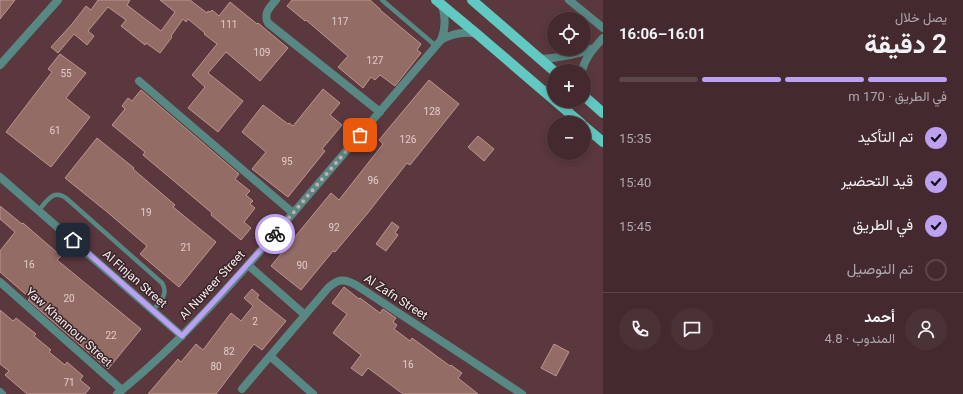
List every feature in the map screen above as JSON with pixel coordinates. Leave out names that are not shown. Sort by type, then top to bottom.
[{"type":"main road","points":[[472,0],[547,65]]},
{"type":"main road","points":[[439,2],[547,93]]},
{"type":"main road","points":[[591,102],[603,113]]},
{"type":"main road","points":[[564,108],[573,116]]},
{"type":"main road","points":[[591,132],[603,142]]},
{"type":"street","points":[[0,65],[58,0]]},
{"type":"street","points":[[276,0],[267,12],[266,16],[268,23],[380,112]]},
{"type":"street","points":[[569,0],[603,28]]},
{"type":"street","name":"Al Nuweer Street","points":[[439,2],[445,19],[445,26],[439,43]]},
{"type":"street","name":"Al Nuweer Street","points":[[119,392],[182,336],[248,265],[439,43],[448,36],[462,32],[477,34]]},
{"type":"street","points":[[585,64],[594,48],[603,38]]},
{"type":"street","points":[[540,59],[568,56],[594,48]]},
{"type":"street","points":[[139,81],[293,213]]},
{"type":"street","name":"Al Finjan Street","points":[[0,177],[182,336]]},
{"type":"street","points":[[248,265],[305,315]]},
{"type":"street","name":"Al Zafn Street","points":[[242,389],[328,288],[341,280],[349,281],[356,285],[522,394]]},
{"type":"street","name":"Yaw Khannour Street","points":[[0,282],[119,392]]},
{"type":"street","points":[[270,356],[313,394]]},
{"type":"lane","points":[[382,0],[439,43]]},
{"type":"lane","points":[[39,210],[54,195],[66,198],[162,283],[165,292],[164,296],[153,310]]},
{"type":"building","points":[[0,0],[15,0],[0,19]]},
{"type":"building","points":[[98,0],[130,0],[127,5],[161,31],[175,12],[160,0],[190,0],[207,13],[208,11],[210,12],[212,10],[219,16],[230,2],[288,48],[260,81],[226,52],[208,73],[243,101],[218,132],[188,108],[205,87],[192,75],[217,44],[188,19],[186,22],[183,19],[160,53],[146,43],[145,45],[121,26],[126,20],[108,7],[88,31],[94,36],[87,45],[74,34],[58,53],[51,47],[86,6],[91,10]]},
{"type":"building","points":[[292,0],[370,0],[421,44],[417,50],[421,53],[395,86],[380,75],[375,80],[371,77],[363,88],[338,67],[348,56],[306,20],[305,21],[287,6]]},
{"type":"building","points":[[60,54],[86,73],[66,98],[90,117],[51,167],[6,132],[52,72],[48,69]]},
{"type":"building","points":[[429,80],[459,104],[410,165],[407,163],[367,214],[335,252],[333,251],[301,290],[271,266],[331,193],[339,200],[383,144],[379,140]]},
{"type":"building","points":[[323,89],[340,103],[330,115],[342,125],[322,149],[325,151],[288,197],[252,169],[266,152],[242,132],[263,105],[288,124],[289,123],[293,126]]},
{"type":"building","points":[[141,90],[239,174],[235,179],[250,191],[246,195],[253,201],[250,204],[255,208],[244,222],[251,228],[241,240],[211,215],[212,213],[143,155],[145,152],[112,125],[125,109],[122,106],[128,98],[132,101]]},
{"type":"building","points":[[478,136],[494,149],[484,161],[468,147]]},
{"type":"building","points":[[97,138],[134,168],[133,169],[175,205],[173,207],[216,242],[179,287],[140,254],[147,246],[65,178]]},
{"type":"building","points":[[0,206],[22,224],[23,223],[61,256],[57,260],[141,329],[108,369],[28,300],[30,298],[0,272],[0,251],[15,232],[0,219]]},
{"type":"building","points":[[392,222],[399,227],[395,233],[398,235],[386,251],[376,244]]},
{"type":"building","points":[[344,287],[380,313],[383,309],[396,318],[393,322],[397,325],[394,329],[410,341],[412,338],[462,373],[458,378],[478,394],[403,394],[368,368],[362,376],[351,368],[361,355],[333,333],[347,314],[332,303]]},
{"type":"building","points":[[252,289],[259,295],[257,298],[286,321],[262,350],[254,344],[216,394],[148,394],[178,359],[181,362],[196,344],[203,350],[231,313],[241,321],[253,306],[244,298]]},
{"type":"building","points":[[0,310],[13,321],[16,318],[36,334],[34,336],[51,350],[49,352],[65,365],[67,362],[83,376],[80,380],[90,388],[85,394],[27,394],[5,375],[9,371],[0,364]]},
{"type":"building","points":[[554,344],[569,352],[556,376],[541,368]]},
{"type":"way so far","points":[[275,234],[360,135]]},
{"type":"route","points":[[73,240],[182,336],[275,234]]}]
